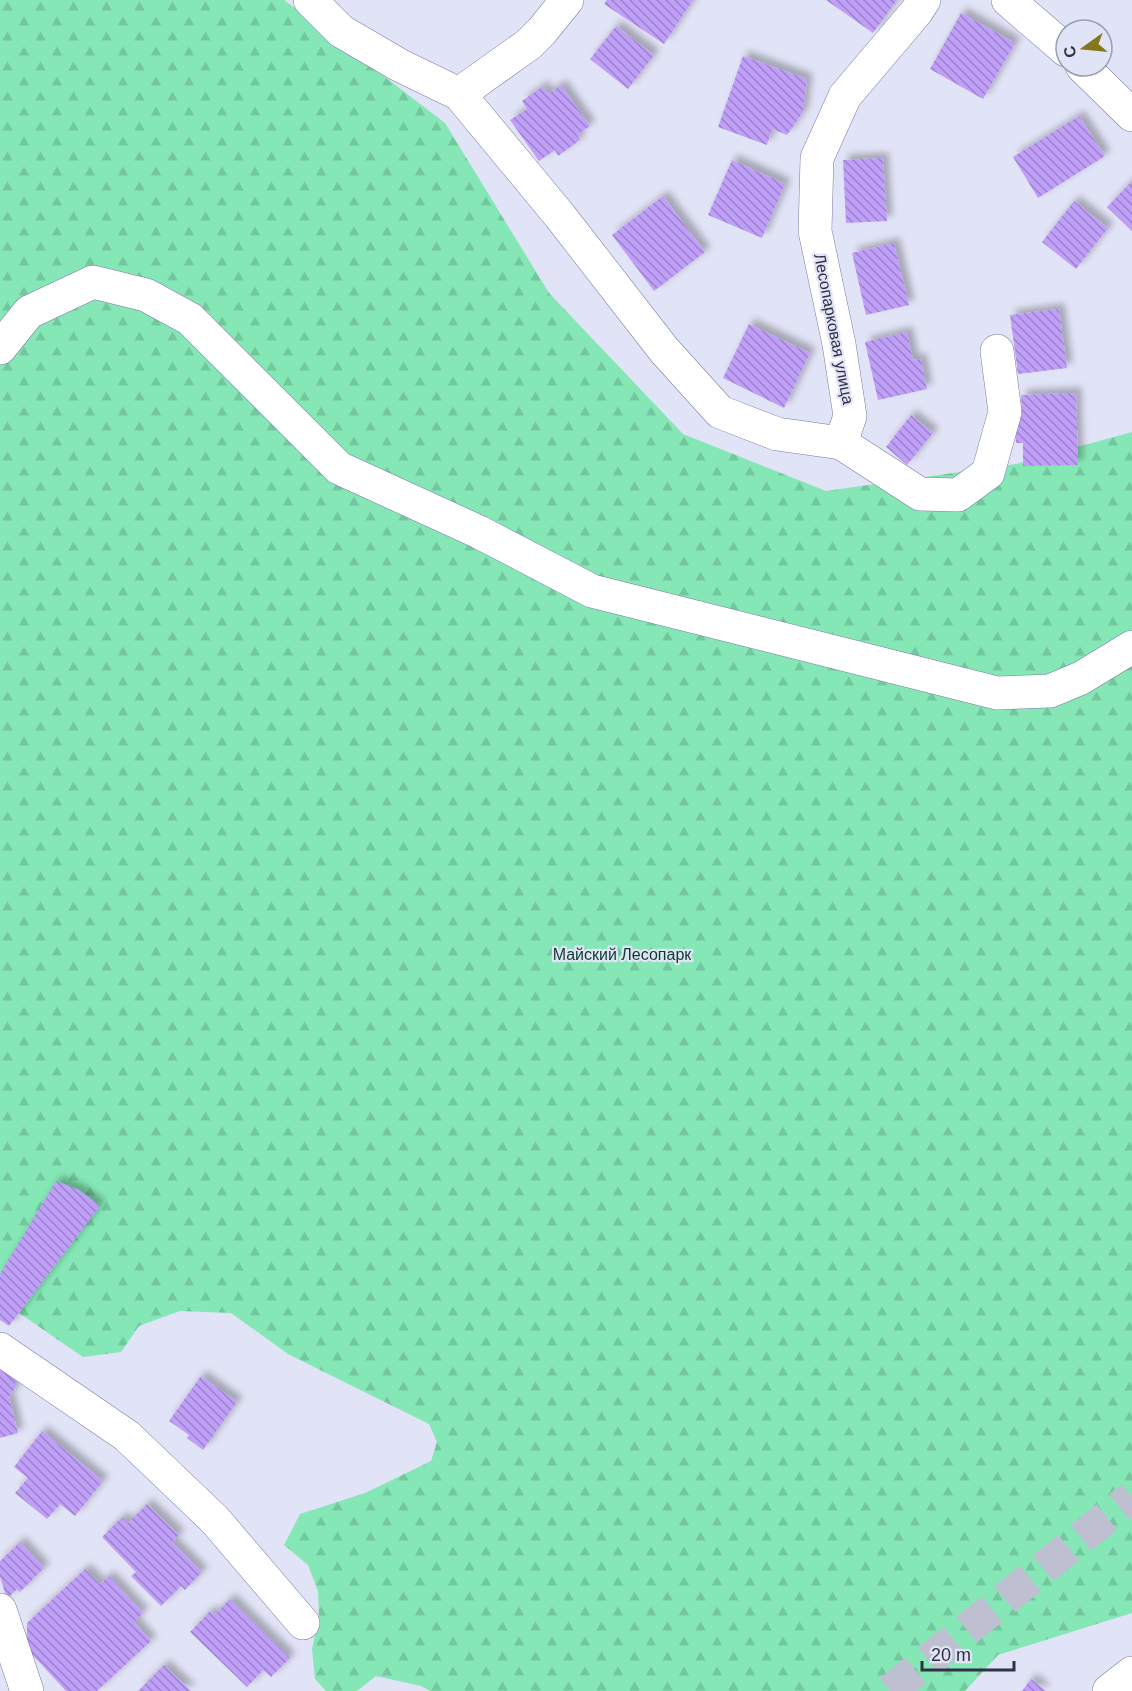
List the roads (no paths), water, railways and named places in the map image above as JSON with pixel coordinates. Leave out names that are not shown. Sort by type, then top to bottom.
[{"type":"street","points":[[310,0],[342,31],[399,65],[459,94],[560,216],[664,350],[720,412],[777,434],[841,442],[920,494],[958,495],[988,473],[1005,412],[998,351]]},
{"type":"street","points":[[534,0],[543,31]]},
{"type":"street","points":[[459,94],[529,44],[543,31],[567,0]]},
{"type":"street","name":"Лесопарковая улица","points":[[841,442],[850,416],[839,344],[815,231],[817,158],[845,96],[924,0]]},
{"type":"street","points":[[1008,0],[1054,40]]},
{"type":"street","points":[[1094,78],[1132,115]]},
{"type":"street","points":[[0,348],[28,312],[93,282],[146,295],[190,319],[339,468],[479,532],[592,591],[997,693],[1050,691],[1081,678],[1132,647]]},
{"type":"street","points":[[0,1349],[127,1436],[215,1520],[303,1623]]},
{"type":"street","points":[[0,1610],[27,1691]]},
{"type":"street","points":[[1109,1691],[1132,1673]]},
{"type":"tunnel","points":[[890,1691],[1132,1497]]},
{"type":"park label","name":"Майский Лесопарк","points":[[622,954]]}]
